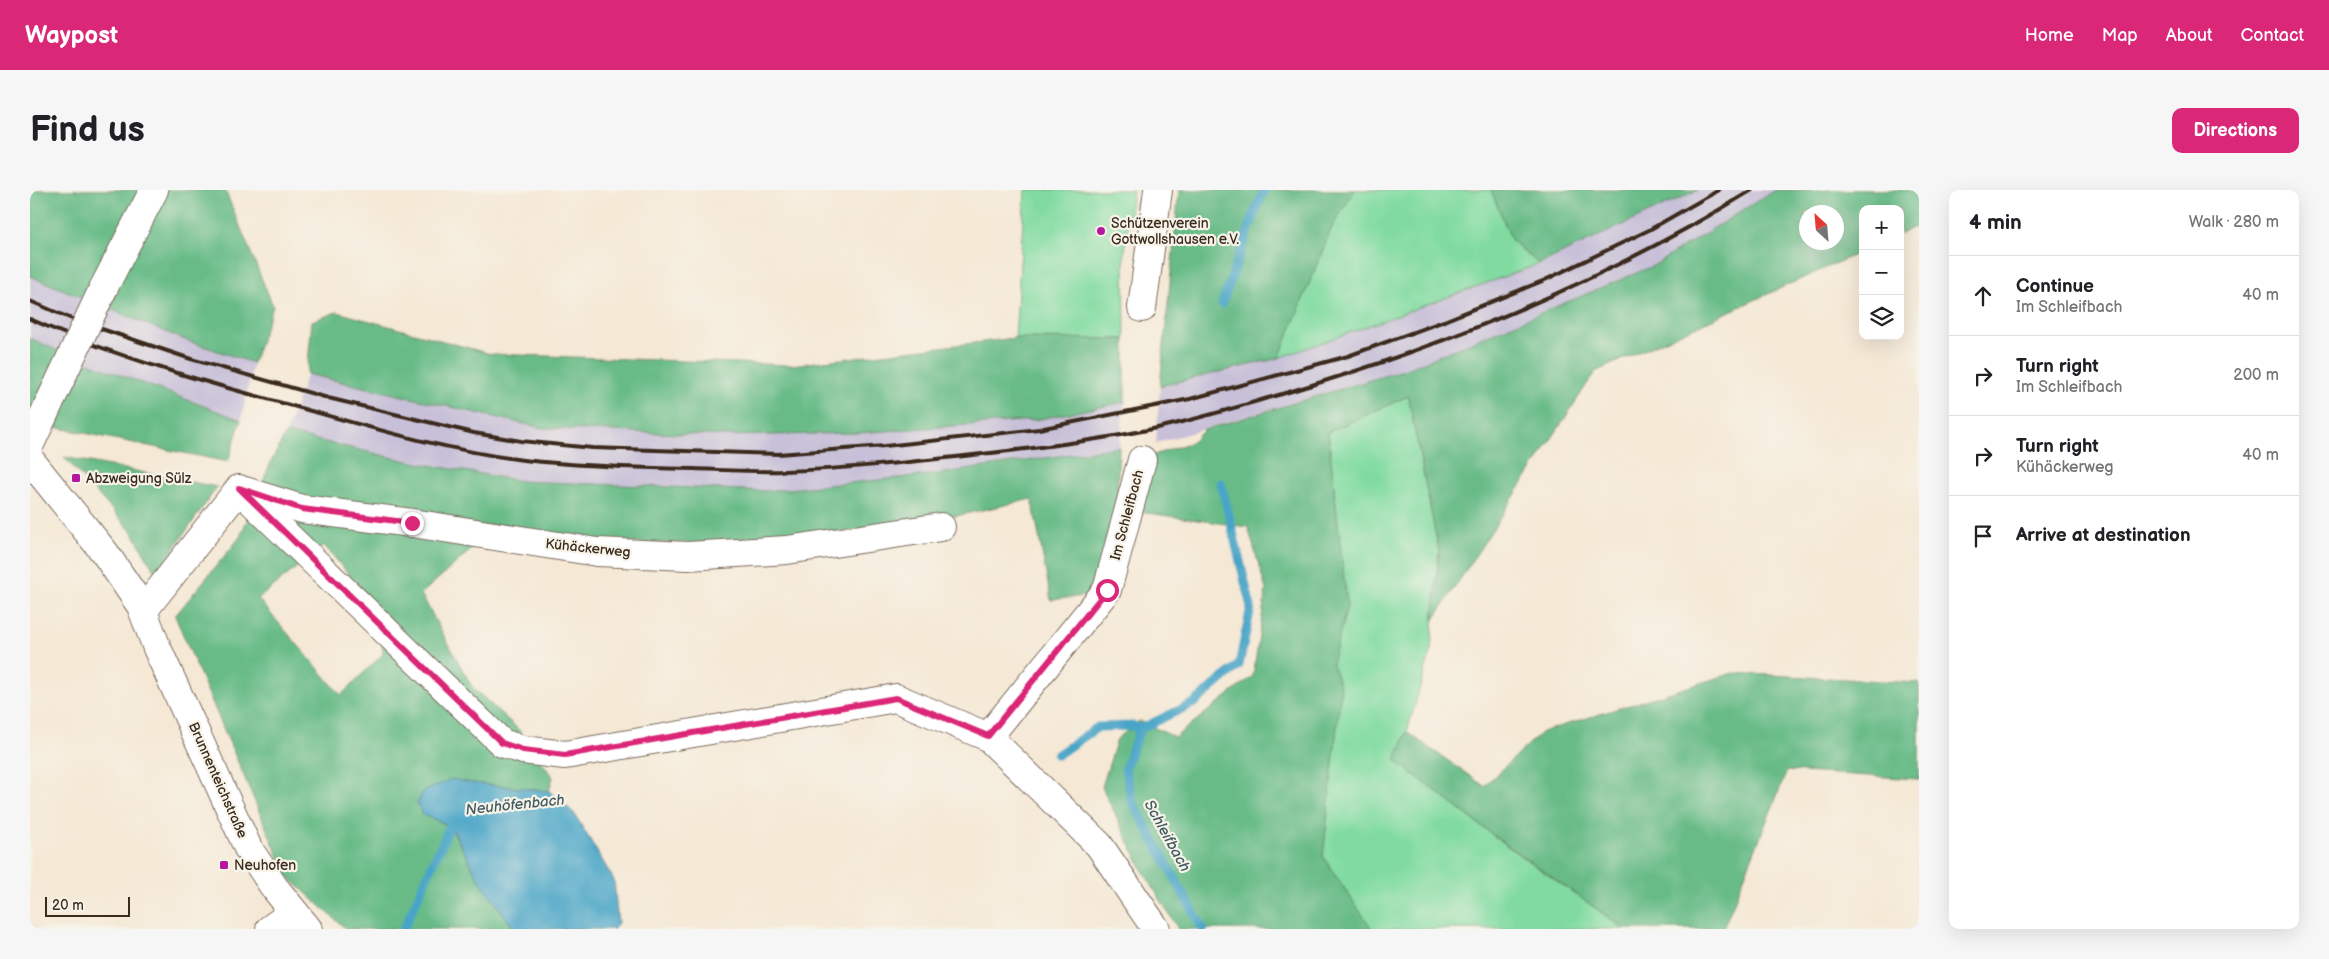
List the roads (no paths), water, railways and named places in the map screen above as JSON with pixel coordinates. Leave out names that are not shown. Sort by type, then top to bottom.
[{"type":"street","points":[[30,444],[103,289],[154,190]]},
{"type":"street","points":[[1142,308],[1158,190]]},
{"type":"street","name":"Brunnenteichstraße","points":[[30,460],[105,553],[143,611],[157,648],[248,848],[274,887],[301,921]]},
{"type":"street","name":"Im Schleifbach","points":[[988,736],[1107,590],[1142,460]]},
{"type":"street","points":[[143,611],[239,488],[502,743],[523,750],[565,755],[896,698],[988,736],[1100,845],[1156,929]]},
{"type":"street","name":"Kühäckerweg","points":[[239,488],[302,509],[412,523],[597,552],[688,556],[787,550],[942,527]]},
{"type":"street","points":[[270,929],[301,921]]},
{"type":"water","points":[[451,779],[549,791],[574,813],[614,880],[618,923],[614,929],[514,929],[478,878],[451,826],[423,815],[417,804],[423,792]]},
{"type":"waterway","name":"Schleifbach","points":[[1222,304],[1257,206],[1265,190]]},
{"type":"waterway","name":"Schleifbach","points":[[1203,929],[1132,801],[1125,768],[1140,729],[1194,703],[1239,665],[1251,607],[1221,483]]},
{"type":"waterway","name":"Neuhöfenbach","points":[[1057,755],[1098,727],[1134,726],[1140,729]]},
{"type":"waterway","name":"Neuhöfenbach","points":[[404,928],[450,826],[461,825]]},
{"type":"railway","points":[[30,301],[72,319],[191,359],[328,398],[474,433],[521,441],[592,448],[778,454],[885,446],[1039,429],[1190,399],[1348,356],[1444,321],[1545,280],[1649,230],[1719,190]]},
{"type":"railway","points":[[30,319],[97,346],[200,380],[385,432],[468,451],[523,460],[630,467],[739,471],[784,471],[855,467],[1015,450],[1121,435],[1178,423],[1282,394],[1404,355],[1524,308],[1640,253],[1697,223],[1752,190]]},
{"type":"place","name":"Schützenverein Gottwollshausen e.V.","points":[[1101,231]]},
{"type":"place","name":"Abzweigung Sülz","points":[[76,478]]},
{"type":"place","name":"Neuhofen","points":[[224,865]]}]
